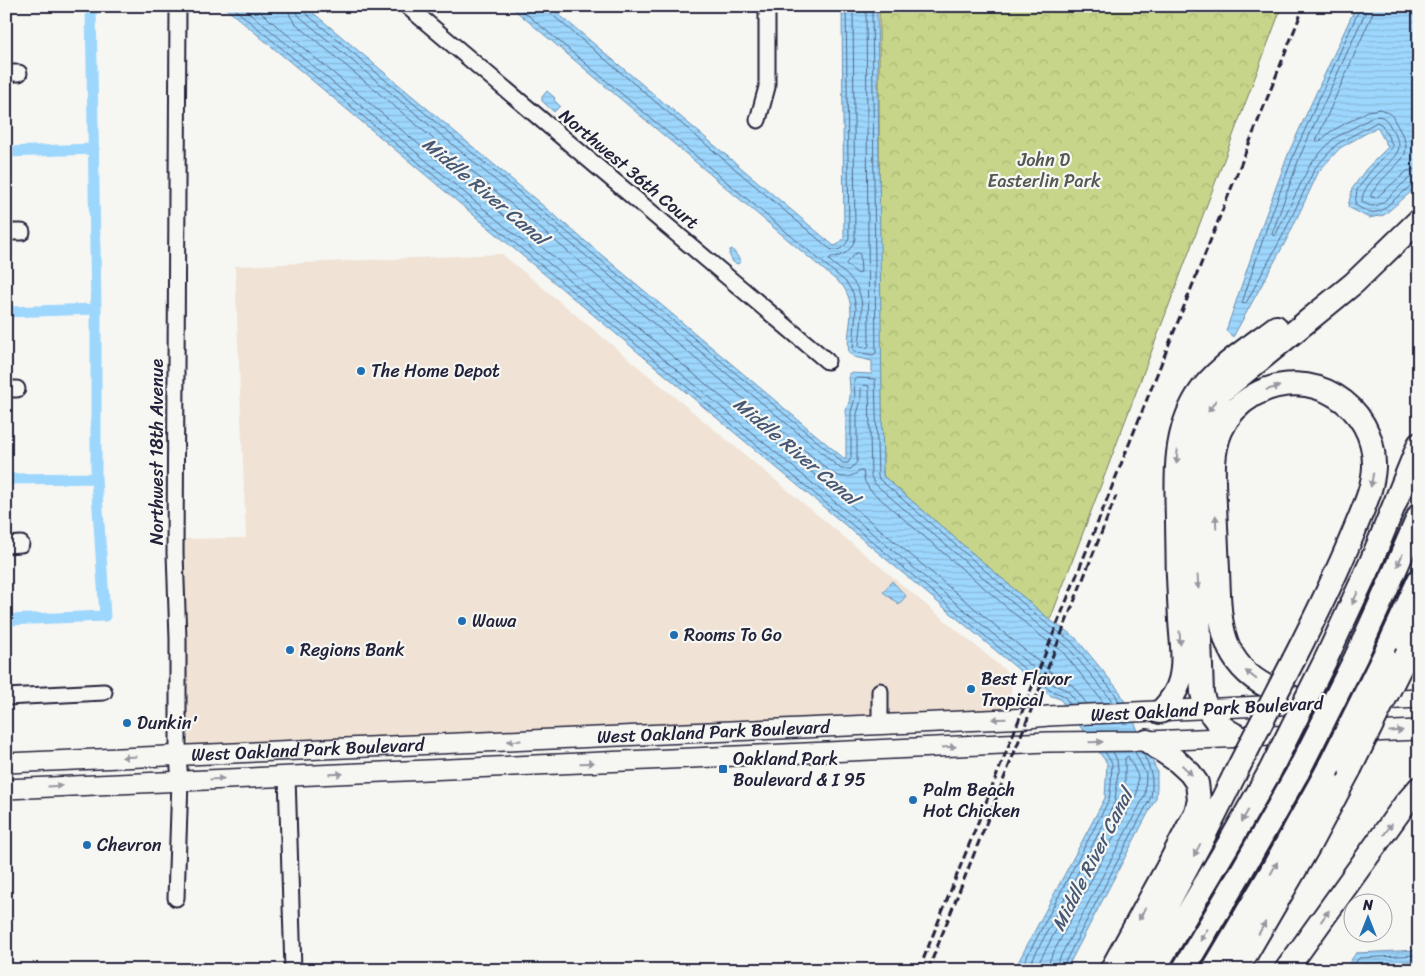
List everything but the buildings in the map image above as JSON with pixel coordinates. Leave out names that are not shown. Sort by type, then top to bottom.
[{"type":"highway","points":[[1242,738],[1220,726],[1211,715],[1204,700],[1202,687],[1194,476],[1194,455],[1201,425],[1222,391],[1354,283],[1418,220]]},
{"type":"highway","points":[[1154,712],[1174,695],[1181,679],[1176,470],[1179,442],[1184,424],[1200,390],[1224,368],[1418,220]]},
{"type":"highway","points":[[1132,970],[1201,842],[1234,776],[1294,659],[1326,595],[1352,537],[1372,484],[1374,469],[1373,452],[1361,421],[1352,409],[1338,397],[1314,387],[1298,384],[1282,385],[1265,390],[1242,403],[1230,415],[1216,446],[1214,486],[1220,610],[1226,643],[1238,664],[1249,675],[1269,688],[1310,704]]},
{"type":"highway","points":[[1154,970],[1269,773],[1326,659],[1371,562],[1419,444]]},
{"type":"highway","points":[[1183,970],[1298,772],[1356,657],[1419,514]]},
{"type":"highway","points":[[1213,970],[1271,872],[1327,770],[1384,656],[1419,580]]},
{"type":"highway","points":[[1237,970],[1309,846],[1350,769],[1419,630]]},
{"type":"highway","points":[[1111,970],[1196,812],[1199,800],[1197,783],[1190,773],[1177,761],[1148,741]]},
{"type":"highway","points":[[1286,970],[1405,804],[1419,788]]},
{"type":"main road","name":"West Oakland Park Boulevard","points":[[6,763],[1028,718],[1419,698]]},
{"type":"main road","points":[[880,724],[887,736],[895,742],[916,748]]},
{"type":"main road","points":[[851,750],[869,743],[880,724]]},
{"type":"main road","name":"West Oakland Park Boulevard","points":[[6,789],[851,750],[1047,742],[1242,738],[1419,730]]},
{"type":"main road","points":[[659,760],[664,747],[686,733]]},
{"type":"main road","points":[[538,765],[558,750],[562,738]]},
{"type":"main road","points":[[287,776],[294,757],[305,750]]},
{"type":"street","name":"Northwest 18th Avenue","points":[[176,898],[180,781],[175,543],[178,6]]},
{"type":"street","name":"Northwest 36th Court","points":[[407,6],[827,361]]},
{"type":"street","points":[[758,120],[767,87],[767,6]]},
{"type":"street","points":[[6,232],[22,232]]},
{"type":"street","points":[[880,691],[880,724]]},
{"type":"street","points":[[6,697],[104,692]]},
{"type":"street","points":[[287,776],[293,970]]},
{"type":"shaded area","points":[[502,254],[1011,675],[1011,712],[189,746],[182,539],[246,538],[235,266]]},
{"type":"green space","name":"John D Easterlin Park","points":[[879,6],[1282,6],[1050,620],[883,476],[879,244]]},
{"type":"water","name":"Middle River Canal","points":[[223,6],[305,6],[846,460],[846,409],[850,396],[849,373],[872,374],[872,361],[854,357],[849,353],[851,311],[848,295],[843,286],[510,6],[549,6],[834,246],[839,244],[844,238],[842,6],[877,6],[883,476],[1050,620],[1075,637],[1120,692],[1157,771],[1156,798],[1066,970],[1014,970],[1105,798],[1107,763],[1060,699],[1049,695]]},
{"type":"water","points":[[1356,6],[1419,6],[1419,185],[1384,215],[1369,218],[1348,207],[1352,189],[1366,169],[1388,147],[1377,127],[1340,148],[1319,171],[1288,237],[1233,337],[1226,331],[1289,152]]},
{"type":"water","points":[[547,91],[560,106],[554,112],[542,101],[542,97]]},
{"type":"water","points":[[732,249],[741,261],[738,264],[733,262],[729,254]]},
{"type":"water","points":[[892,581],[906,596],[899,604],[883,592]]},
{"type":"water","points":[[1419,950],[1419,970],[1344,970],[1356,953]]},
{"type":"waterway","points":[[6,620],[105,616],[96,478],[96,309],[91,6]]},
{"type":"waterway","points":[[6,152],[94,149]]},
{"type":"waterway","points":[[6,312],[96,309]]},
{"type":"waterway","points":[[6,479],[96,478]]},
{"type":"railway","points":[[919,970],[1304,6]]},
{"type":"railway","points":[[928,970],[1116,496]]},
{"type":"place","name":"The Home Depot","points":[[361,371]]},
{"type":"place","name":"Wawa","points":[[462,621]]},
{"type":"place","name":"Rooms To Go","points":[[674,635]]},
{"type":"place","name":"Regions Bank","points":[[290,650]]},
{"type":"place","name":"Best Flavor Tropical","points":[[971,689]]},
{"type":"place","name":"Dunkin'","points":[[127,723]]},
{"type":"place","name":"Oakland Park Boulevard & I 95","points":[[723,769]]},
{"type":"place","name":"Palm Beach Hot Chicken","points":[[913,800]]},
{"type":"place","name":"Chevron","points":[[87,845]]}]
